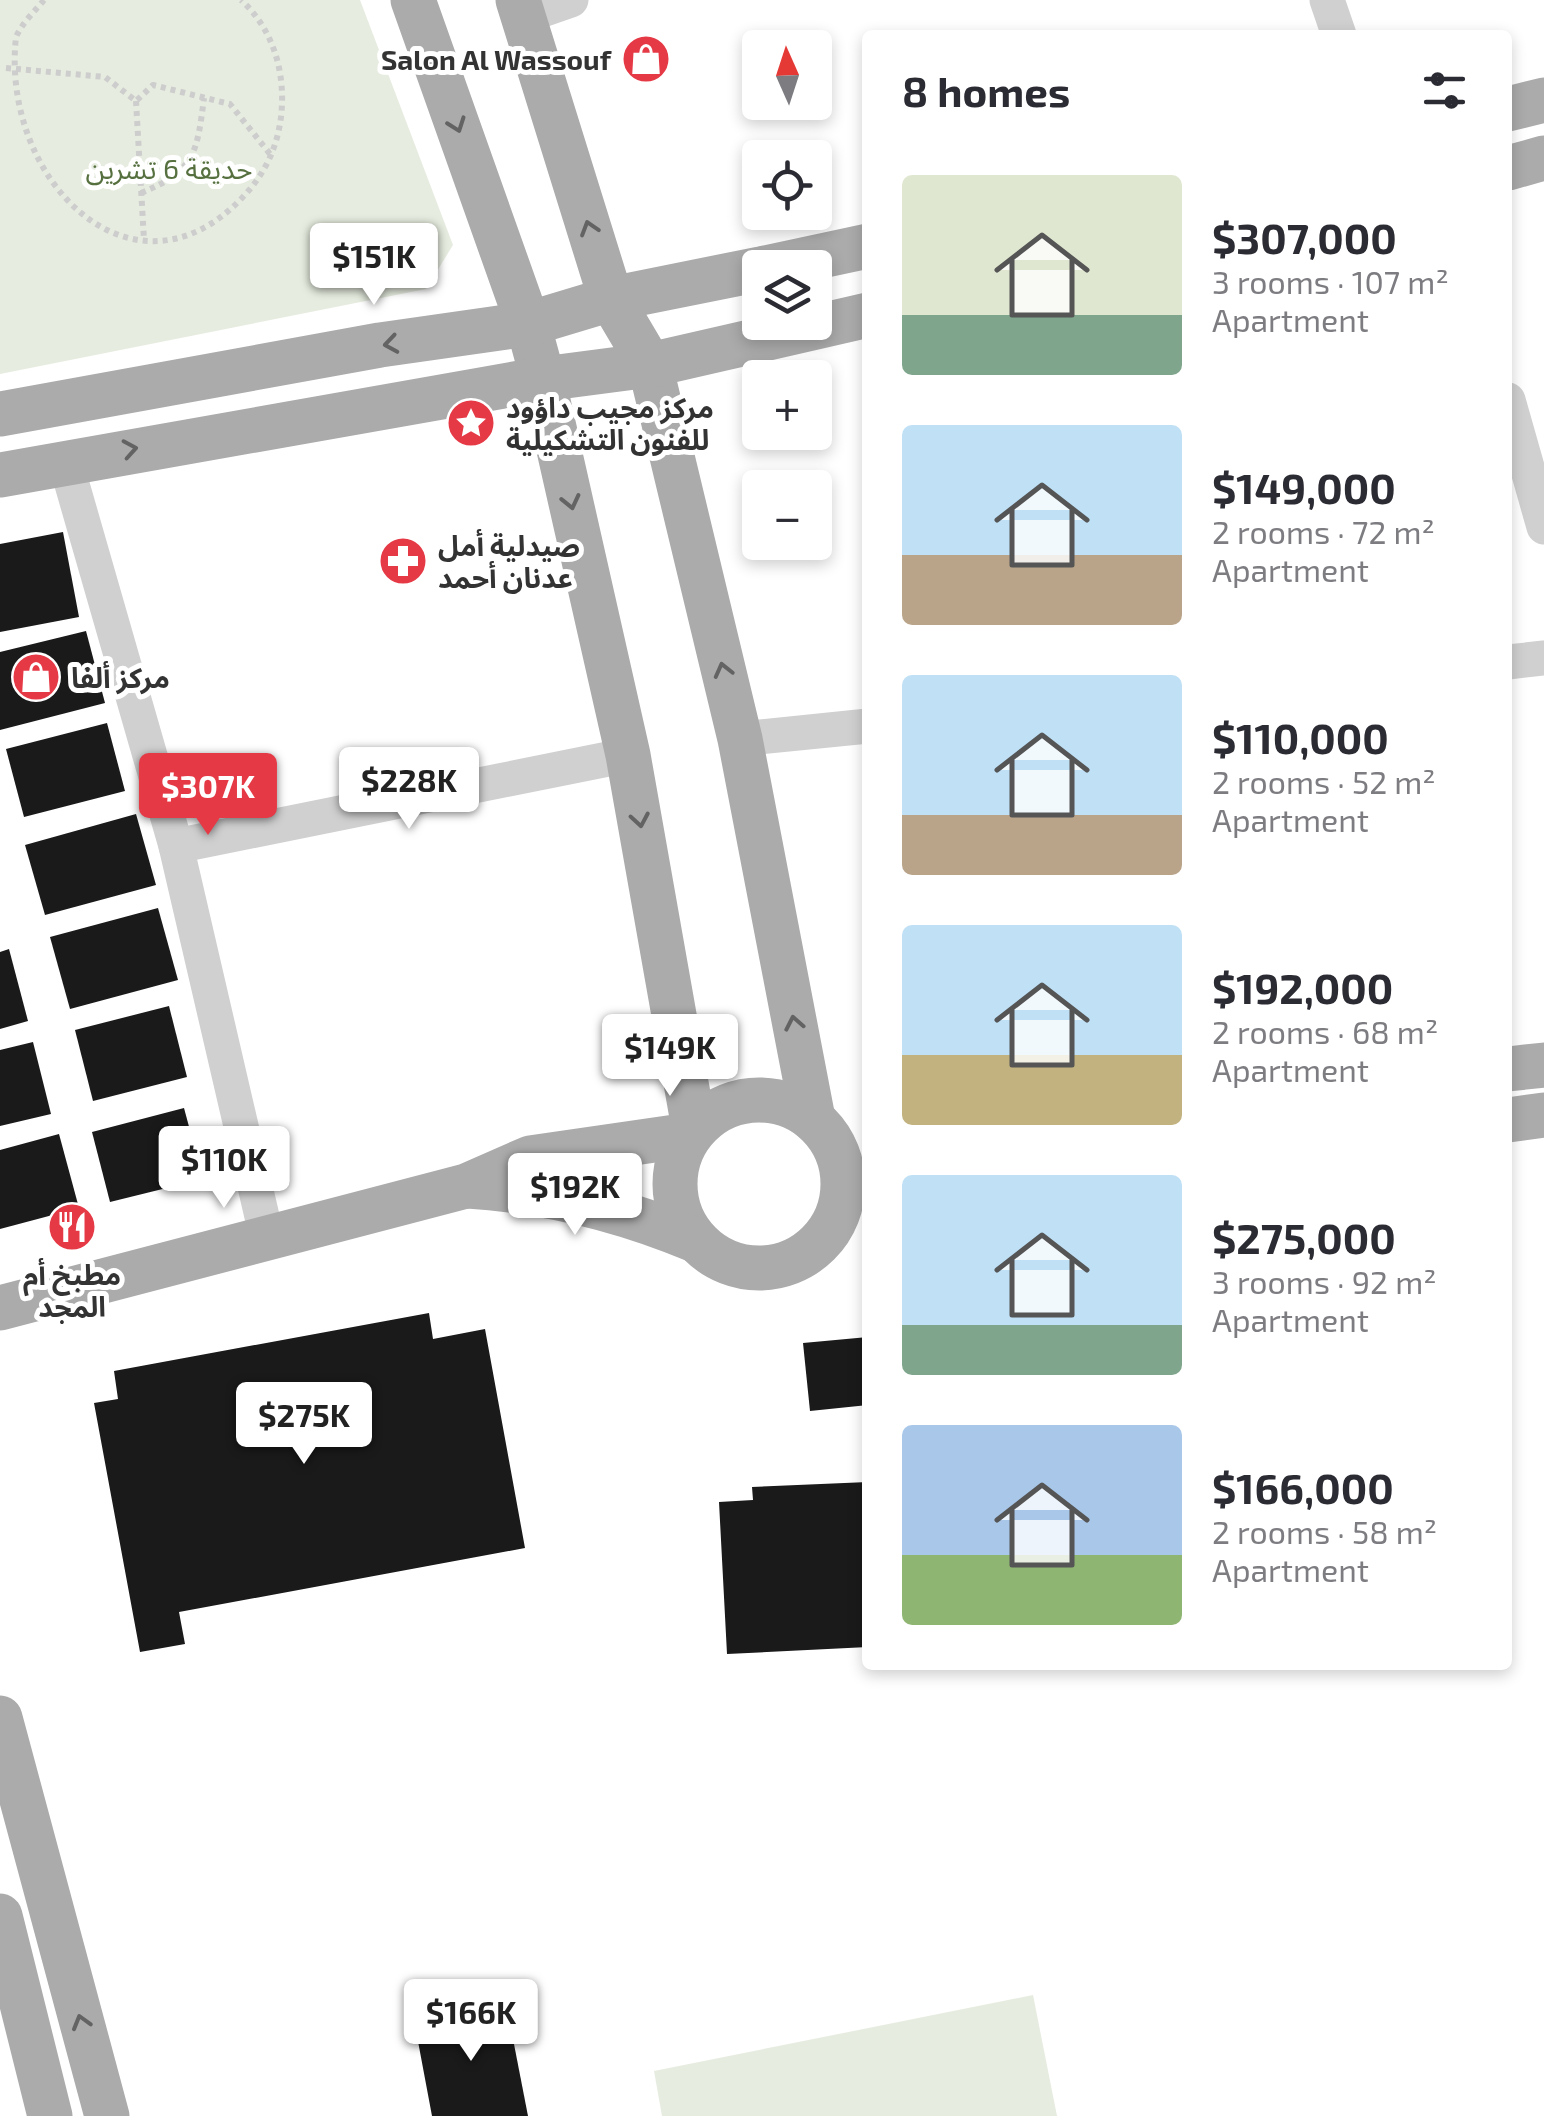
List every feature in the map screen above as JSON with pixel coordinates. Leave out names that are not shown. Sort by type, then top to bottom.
[{"type":"main road","points":[[412,0],[528,324],[542,379],[628,755],[692,1131]]},
{"type":"main road","points":[[466,1186],[514,1189],[606,1207],[695,1240],[717,1257],[743,1267],[771,1268],[798,1259],[852,1217],[843,1192],[837,1131],[650,365],[611,299],[521,8]]},
{"type":"main road","points":[[1512,108],[1544,100]]},
{"type":"main road","points":[[1512,167],[1544,158]]},
{"type":"main road","points":[[832,253],[862,247]]},
{"type":"main road","points":[[0,414],[380,345],[528,324],[611,299],[742,272]]},
{"type":"main road","points":[[0,475],[65,460],[542,379],[650,365],[862,316]]},
{"type":"main road","points":[[1512,1069],[1544,1065]]},
{"type":"main road","points":[[695,1240],[680,1216],[674,1188],[676,1160],[692,1131],[714,1111],[739,1101],[765,1099],[790,1105],[837,1131]]},
{"type":"main road","points":[[1512,1119],[1544,1115]]},
{"type":"main road","points":[[0,1308],[466,1186],[530,1158],[692,1131]]},
{"type":"main road","points":[[0,1718],[107,2116]]},
{"type":"main road","points":[[0,1916],[50,2116]]},
{"type":"main road","points":[[12,1968],[64,1961]]},
{"type":"street","points":[[521,8],[571,0]]},
{"type":"street","points":[[1328,0],[1337,30]]},
{"type":"street","points":[[1512,414],[1544,527]]},
{"type":"street","points":[[65,460],[176,846],[267,1238]]},
{"type":"street","points":[[1512,662],[1544,658]]},
{"type":"street","points":[[740,739],[862,727]]},
{"type":"street","points":[[176,846],[628,755]]},
{"type":"path","points":[[2,79],[18,33],[44,0]]},
{"type":"path","points":[[68,217],[96,232],[144,240],[188,233],[228,212],[260,179],[278,138],[284,94],[275,50],[253,11],[241,0]]},
{"type":"path","points":[[6,68],[104,77],[136,101]]},
{"type":"path","points":[[136,101],[154,86],[230,104],[270,155]]},
{"type":"path","points":[[141,193],[177,178],[197,148],[204,98]]},
{"type":"path","points":[[136,101],[144,240]]},
{"type":"green space","name":"حديقة 6 تشرين","points":[[0,0],[360,0],[453,245],[426,289],[0,374]]},
{"type":"green space","points":[[1033,1995],[1057,2116],[662,2116],[654,2071]]},
{"type":"building","points":[[63,532],[79,617],[0,632],[0,544]]},
{"type":"building","points":[[86,631],[105,703],[0,730],[0,652]]},
{"type":"building","points":[[107,723],[125,791],[24,817],[6,749]]},
{"type":"building","points":[[136,814],[156,885],[45,915],[25,845]]},
{"type":"building","points":[[158,908],[178,980],[70,1009],[50,937]]},
{"type":"building","points":[[9,949],[28,1021],[0,1029],[0,952]]},
{"type":"building","points":[[169,1006],[187,1077],[93,1101],[75,1030]]},
{"type":"building","points":[[33,1042],[51,1114],[0,1126],[0,1050]]},
{"type":"building","points":[[184,1108],[203,1179],[110,1202],[92,1132]]},
{"type":"building","points":[[59,1134],[79,1208],[0,1229],[0,1150]]},
{"type":"building","points":[[429,1313],[433,1339],[485,1329],[525,1548],[179,1612],[185,1644],[140,1652],[94,1403],[118,1399],[114,1371]]},
{"type":"building","points":[[862,1338],[862,1406],[810,1411],[803,1343]]},
{"type":"building","points":[[862,1482],[862,1647],[727,1654],[719,1502],[753,1500],[752,1487]]},
{"type":"building","points":[[506,2003],[528,2116],[432,2116],[414,2020]]},
{"type":"place","name":"Salon Al Wassouf","points":[[646,59]]},
{"type":"place","name":"مركز مجيب داؤود للفنون التشكيلية","points":[[471,423]]},
{"type":"place","name":"صيدلية أمل عدنان أحمد","points":[[403,561]]},
{"type":"place","name":"مركز ألفا","points":[[36,677]]},
{"type":"place","name":"مطبخ أم المجد","points":[[72,1227]]}]
